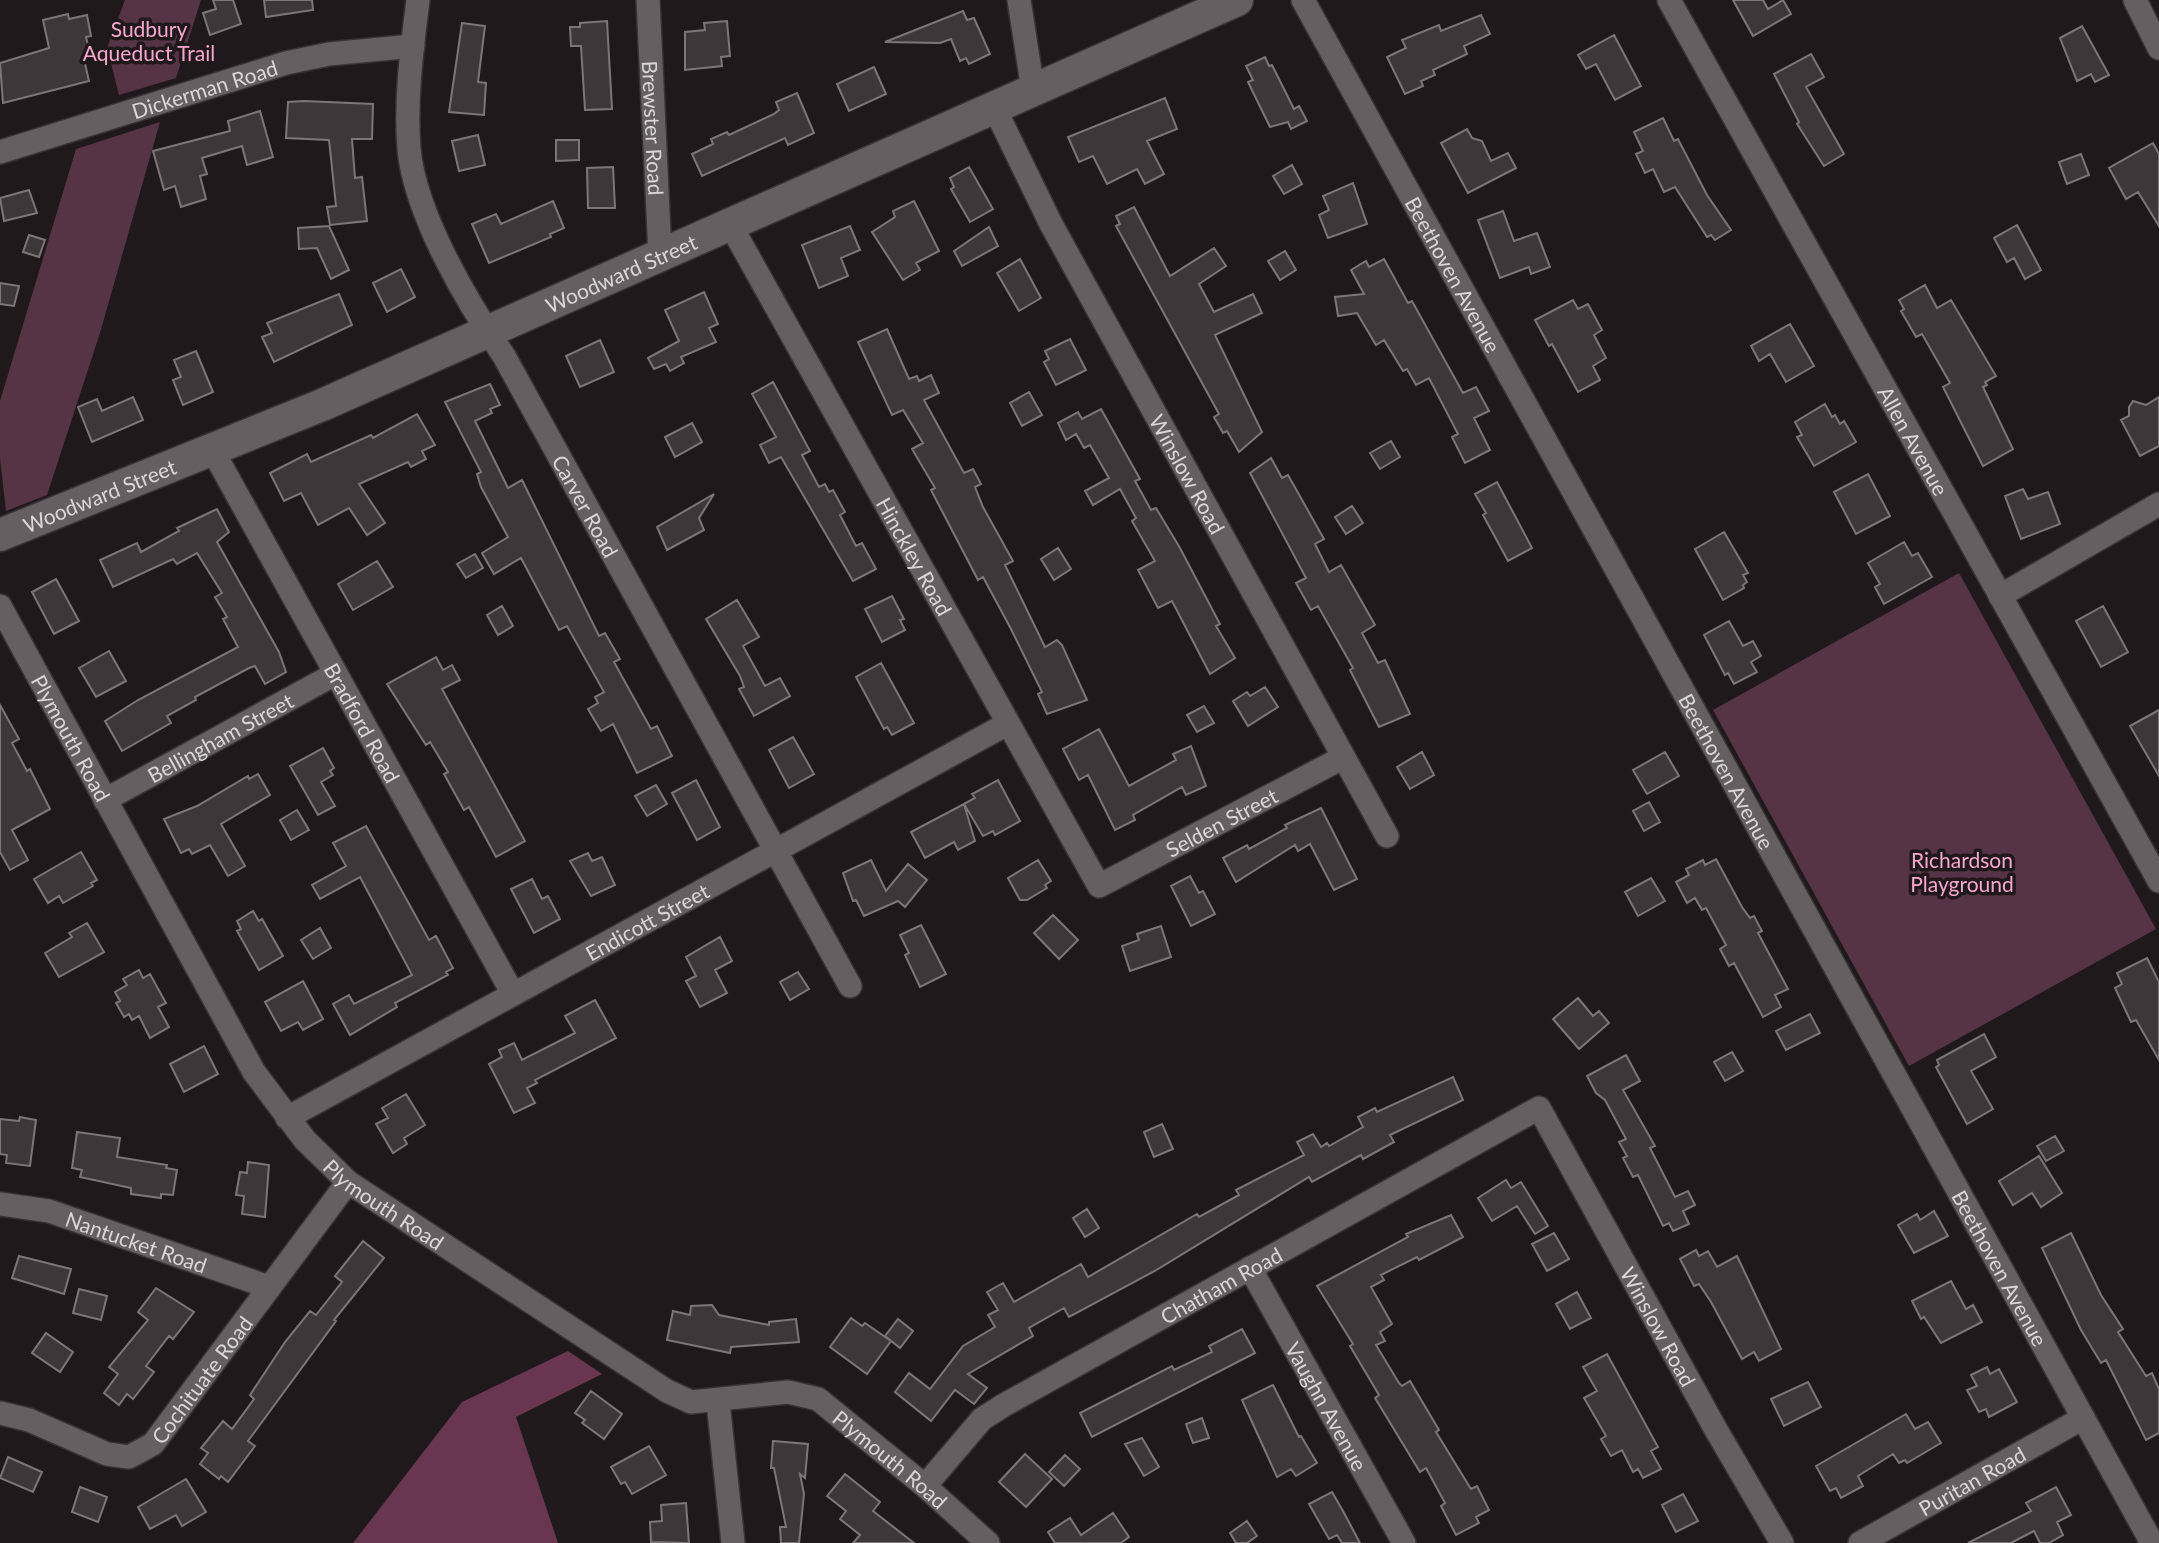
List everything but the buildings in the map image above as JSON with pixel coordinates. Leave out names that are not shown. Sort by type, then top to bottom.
[{"type":"street","name":"Carver Road","points":[[418,0],[413,46],[409,149],[416,182],[443,248],[471,306],[504,356],[850,986]]},
{"type":"street","name":"Brewster Road","points":[[648,0],[660,255]]},
{"type":"street","points":[[1019,0],[1033,90]]},
{"type":"street","name":"Woodward Street","points":[[0,535],[213,451],[1237,0]]},
{"type":"street","name":"Beethoven Avenue","points":[[1303,0],[2152,1543]]},
{"type":"street","name":"Allen Avenue","points":[[1669,0],[2000,596],[2153,857],[2159,881]]},
{"type":"street","points":[[2135,0],[2159,48]]},
{"type":"street","name":"Dickerman Road","points":[[0,152],[286,63],[329,54],[413,46]]},
{"type":"street","name":"Winslow Road","points":[[994,107],[1051,224],[1387,836]]},
{"type":"street","name":"Hinckley Road","points":[[730,224],[1099,886]]},
{"type":"street","name":"Bradford Road","points":[[213,451],[513,994]]},
{"type":"street","points":[[2000,596],[2159,504]]},
{"type":"street","name":"Plymouth Road","points":[[0,606],[254,1073],[324,1163],[348,1182],[667,1391],[691,1402],[718,1402],[788,1392],[818,1399],[925,1486],[988,1543]]},
{"type":"street","name":"Bellingham Street","points":[[105,800],[335,674]]},
{"type":"street","name":"Endicott Street","points":[[287,1118],[1007,724]]},
{"type":"street","name":"Selden Street","points":[[1099,886],[1342,758]]},
{"type":"street","name":"Winslow Road","points":[[1539,1108],[1782,1543]]},
{"type":"street","name":"Chatham Road","points":[[925,1486],[982,1419],[1539,1108]]},
{"type":"street","name":"Cochituate Road","points":[[0,1413],[29,1420],[107,1454],[129,1457],[141,1453],[153,1444],[348,1182]]},
{"type":"street","name":"Nantucket Road","points":[[0,1203],[49,1211],[269,1287]]},
{"type":"street","name":"Vaughn Avenue","points":[[1251,1268],[1404,1543]]},
{"type":"street","points":[[718,1402],[733,1543]]},
{"type":"street","name":"Puritan Road","points":[[1860,1543],[2083,1418]]},
{"type":"green space","name":"Sudbury Aqueduct Trail","points":[[125,0],[201,0],[176,78],[119,95],[107,48]]},
{"type":"green space","name":"Sudbury Aqueduct Trail","points":[[160,122],[100,333],[47,495],[6,511],[0,458],[0,401],[76,149]]},
{"type":"green space","name":"Richardson Playground","points":[[1959,573],[2156,929],[1909,1066],[1713,710]]},
{"type":"shaded area","points":[[568,1351],[602,1374],[516,1417],[558,1543],[353,1543],[462,1402]]}]
